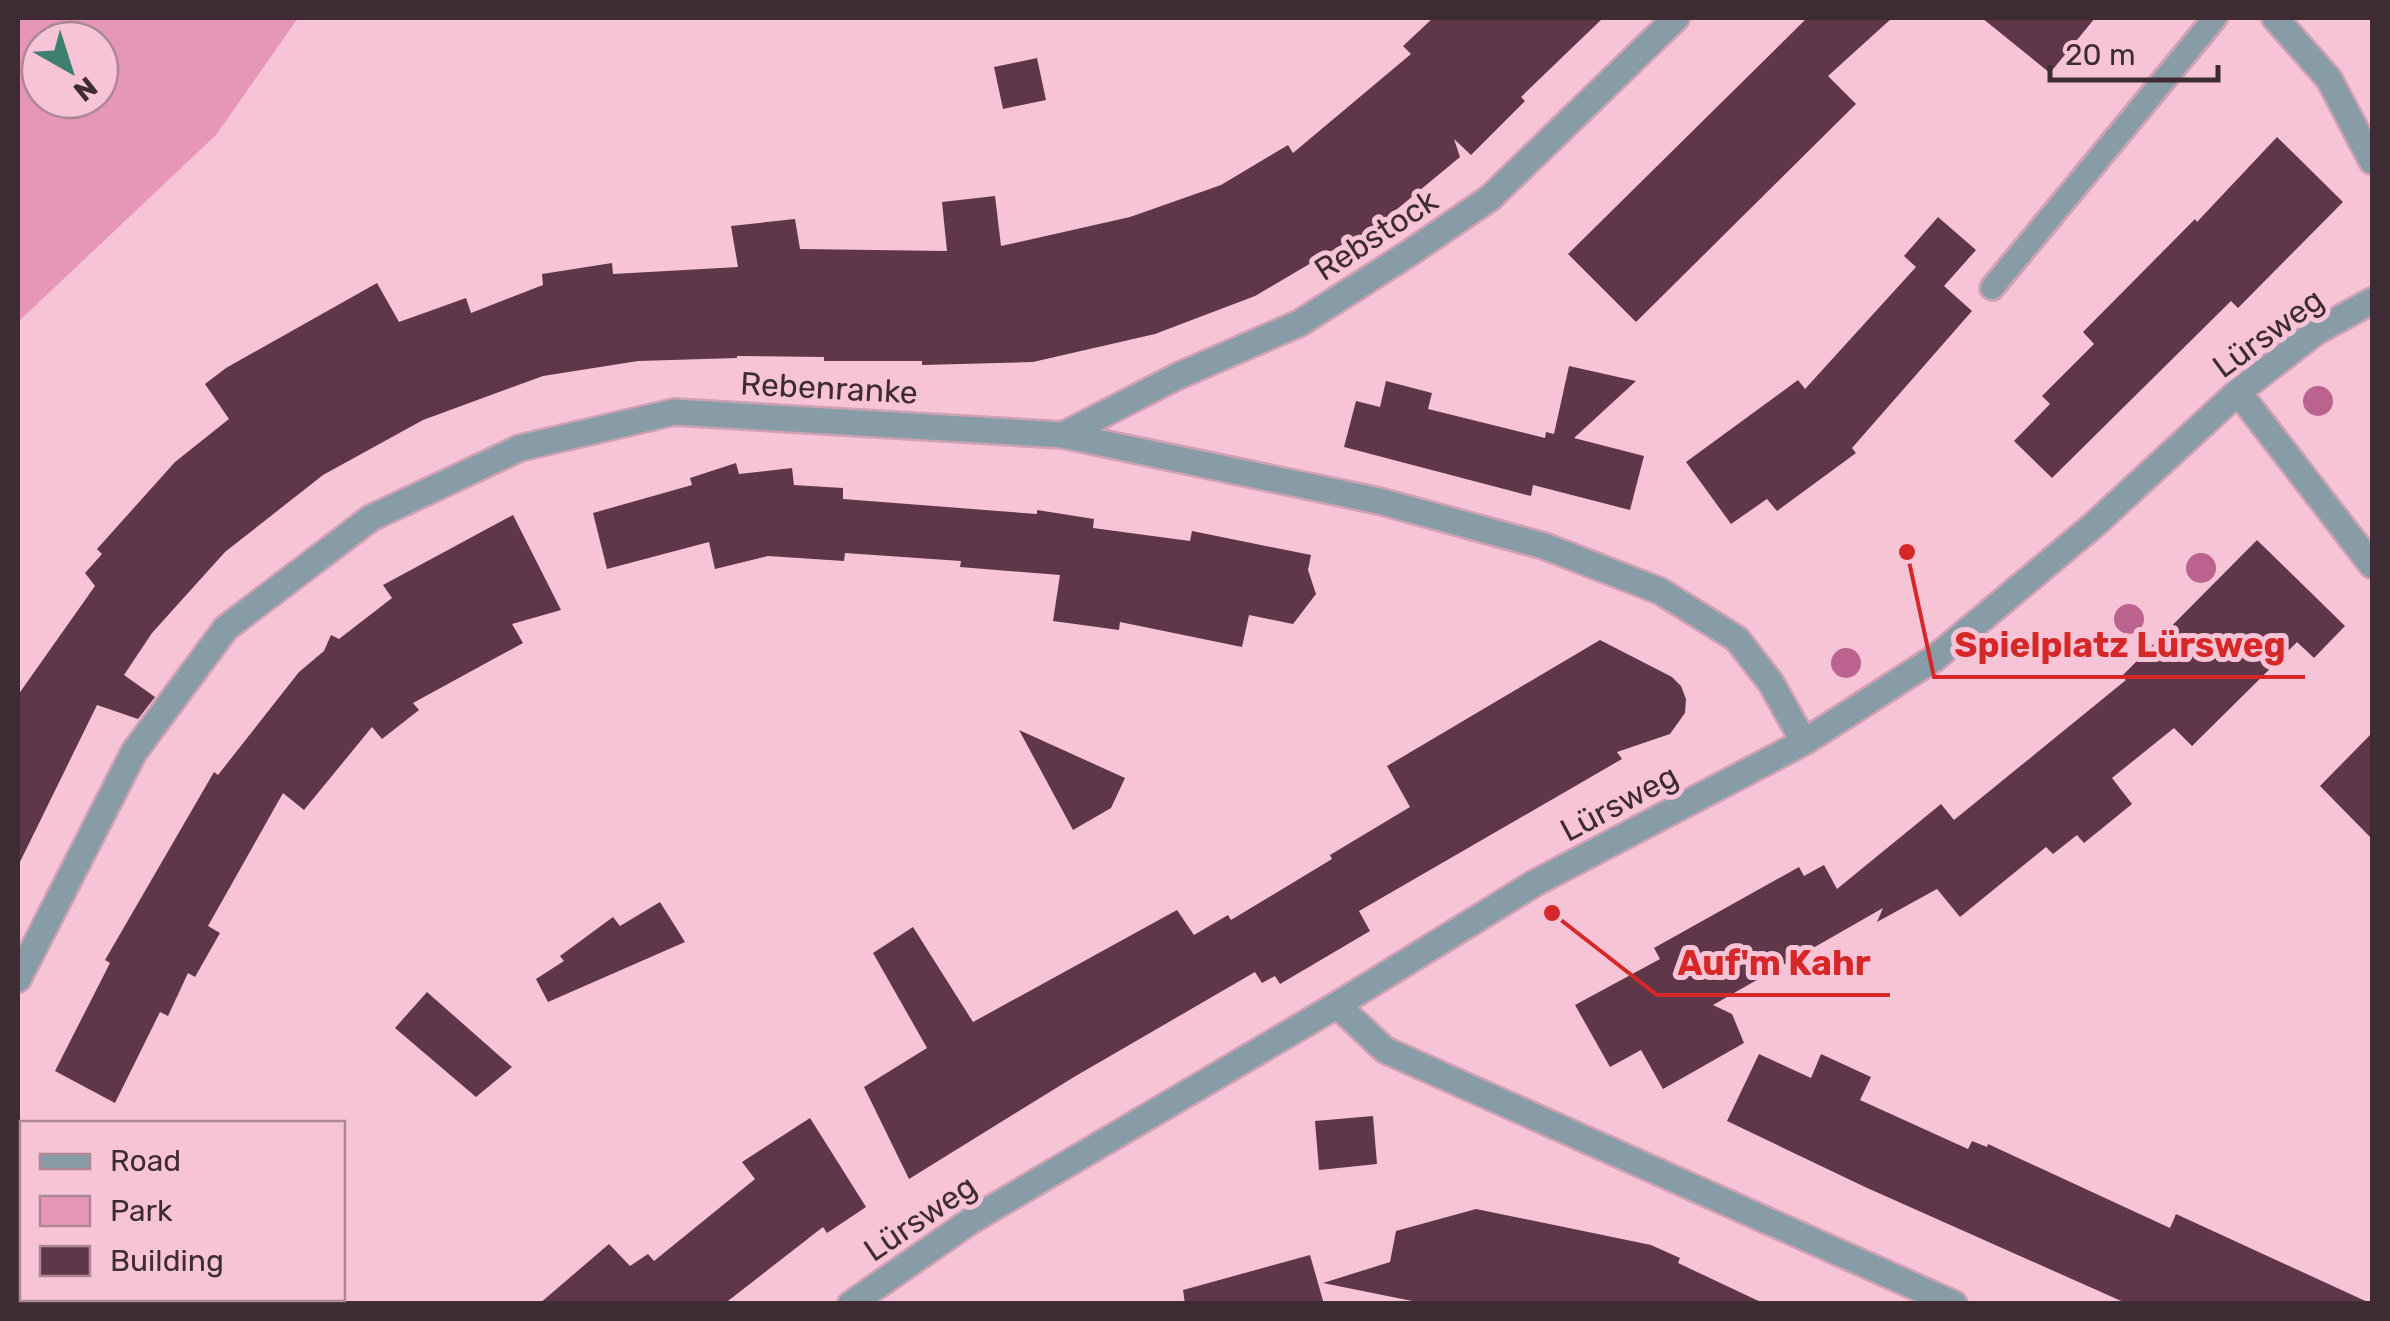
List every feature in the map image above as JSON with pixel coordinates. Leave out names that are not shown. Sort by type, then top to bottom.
[{"type":"street","name":"Rebstock","points":[[1063,435],[1176,377],[1300,323],[1411,252],[1490,198],[1676,18]]},
{"type":"street","points":[[2275,18],[2328,79],[2372,162]]},
{"type":"street","name":"Lürsweg","points":[[851,1304],[972,1220],[1337,1006],[1535,883],[1804,742],[1935,658],[2096,524],[2238,392],[2317,331],[2372,301]]},
{"type":"street","points":[[2238,392],[2372,565]]},
{"type":"street","name":"Rebenranke","points":[[18,979],[134,752],[226,628],[371,518],[520,448],[674,412],[1063,435],[1379,501],[1544,546],[1660,591],[1736,639],[1771,682],[1804,742]]},
{"type":"street","points":[[1337,1006],[1385,1050],[1954,1304]]},
{"type":"lane","points":[[1992,288],[2215,18]]},
{"type":"green space","points":[[18,18],[298,18],[216,135],[18,322]]},
{"type":"building","points":[[1433,18],[1603,18],[1521,97],[1525,101],[1471,155],[1454,139],[1460,157],[1349,249],[1345,243],[1255,296],[1155,334],[1033,362],[922,365],[922,361],[737,356],[638,361],[543,376],[423,420],[323,475],[225,552],[152,633],[124,675],[155,697],[138,719],[97,705],[18,866],[18,695],[95,586],[85,573],[102,554],[97,549],[175,462],[229,419],[205,384],[226,368],[377,283],[399,322],[466,298],[471,313],[543,285],[542,274],[612,263],[613,274],[738,267],[731,226],[795,219],[800,249],[947,251],[942,202],[995,196],[1001,246],[1130,217],[1221,185],[1288,145],[1293,153],[1411,54],[1403,46]]},
{"type":"building","points":[[1807,18],[1892,18],[1828,76],[1856,104],[1636,322],[1568,254]]},
{"type":"building","points":[[1982,18],[2095,18],[2050,73]]},
{"type":"building","points":[[1037,58],[1046,100],[1003,109],[994,67]]},
{"type":"building","points":[[2277,137],[2343,202],[2238,308],[2231,301],[2052,478],[2014,441],[2050,404],[2042,396],[2094,344],[2083,332],[2195,219],[2197,222]]},
{"type":"building","points":[[1938,217],[1976,250],[1944,286],[1972,311],[1852,448],[1856,453],[1777,511],[1767,499],[1731,524],[1686,462],[1798,380],[1805,389],[1916,267],[1904,256]]},
{"type":"building","points":[[1569,366],[1636,381],[1574,438],[1644,456],[1630,510],[1533,485],[1531,496],[1344,447],[1356,401],[1380,407],[1386,381],[1432,393],[1428,409],[1545,438],[1546,432],[1554,434]]},
{"type":"building","points":[[736,463],[739,474],[792,468],[794,485],[843,488],[843,499],[1037,514],[1037,510],[1094,519],[1093,528],[1190,541],[1192,531],[1311,555],[1308,570],[1316,594],[1293,624],[1249,615],[1242,647],[1120,622],[1119,630],[1053,621],[1060,575],[960,567],[961,561],[845,553],[844,561],[768,556],[715,569],[709,542],[607,569],[593,513],[692,485],[690,478]]},
{"type":"building","points":[[513,515],[561,610],[512,624],[523,643],[413,703],[419,710],[382,739],[372,727],[304,810],[283,793],[208,926],[220,933],[195,977],[188,973],[168,1016],[160,1012],[115,1103],[55,1071],[110,963],[105,960],[214,772],[218,775],[299,672],[324,651],[331,635],[339,639],[392,598],[383,585]]},
{"type":"building","points":[[2257,540],[2345,626],[2314,658],[2297,642],[2192,746],[2174,728],[2112,778],[2132,804],[2084,843],[2077,835],[2053,854],[2046,847],[1960,917],[1937,889],[1877,922],[1883,908],[1713,1005],[1732,1014],[1744,1043],[1663,1089],[1641,1050],[1610,1067],[1575,1005],[1660,959],[1654,948],[1799,867],[1804,876],[1824,865],[1837,889],[1941,804],[1954,820],[2126,680],[2122,676]]},
{"type":"building","points":[[1600,640],[1672,677],[1681,686],[1686,699],[1685,713],[1670,734],[1617,752],[1622,759],[1359,911],[1370,931],[1280,984],[1275,976],[1262,983],[1255,972],[909,1179],[864,1087],[927,1048],[873,953],[913,927],[973,1022],[1177,910],[1194,935],[1228,915],[1231,920],[1410,807],[1387,766]]},
{"type":"building","points":[[1019,730],[1125,778],[1111,808],[1073,830]]},
{"type":"building","points":[[2372,733],[2372,839],[2320,786]]},
{"type":"building","points":[[660,902],[685,942],[548,1002],[536,979],[564,961],[560,956],[613,917],[620,926]]},
{"type":"building","points":[[427,992],[512,1067],[476,1097],[395,1028]]},
{"type":"building","points":[[1759,1054],[1811,1078],[1821,1054],[1871,1077],[1860,1100],[1968,1149],[1972,1141],[1987,1147],[1988,1144],[2170,1228],[2176,1214],[2372,1304],[2128,1304],[1727,1121]]},
{"type":"building","points":[[1373,1116],[1377,1164],[1319,1170],[1315,1121]]},
{"type":"building","points":[[810,1118],[866,1207],[827,1233],[823,1227],[724,1304],[539,1304],[609,1244],[630,1266],[648,1254],[654,1261],[755,1179],[742,1162]]},
{"type":"building","points":[[1476,1209],[1651,1245],[1680,1258],[1678,1263],[1765,1304],[1427,1304],[1323,1283],[1390,1262],[1396,1231]]},
{"type":"building","points":[[1310,1255],[1324,1304],[1185,1304],[1183,1290]]},
{"type":"place","name":"Spielplatz Lürsweg","points":[[1907,552]]},
{"type":"place","name":"Auf'm Kahr","points":[[1552,913]]}]
